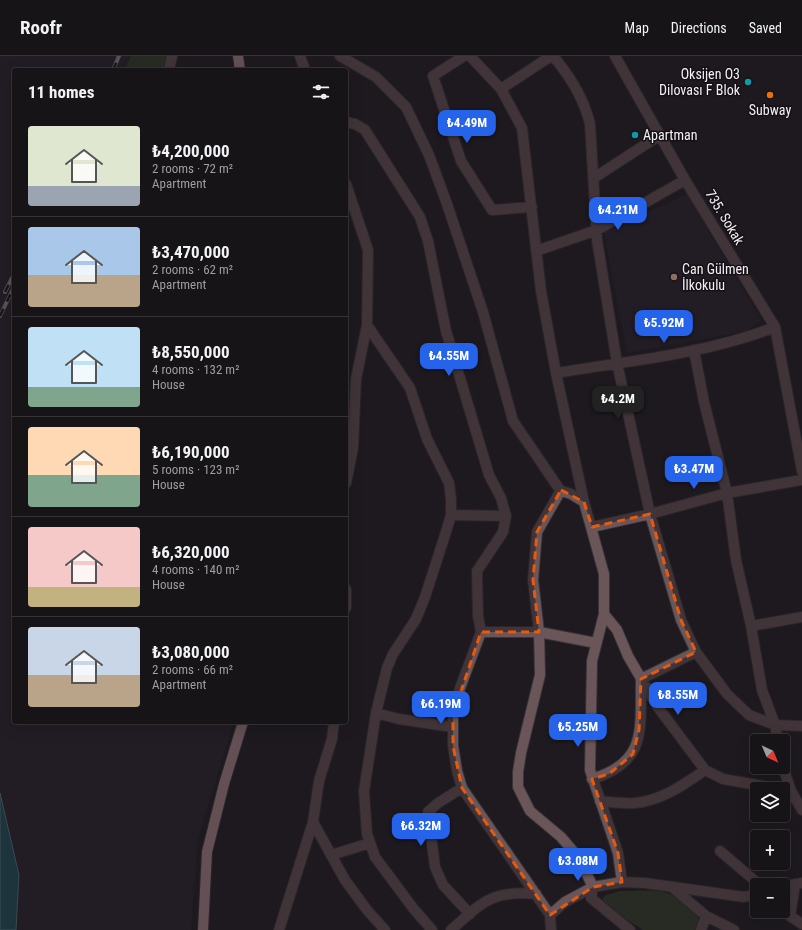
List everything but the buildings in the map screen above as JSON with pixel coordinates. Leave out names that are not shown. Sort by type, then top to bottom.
[{"type":"main road","points":[[238,56],[240,68]]},
{"type":"main road","points":[[203,930],[207,852],[224,784],[242,724]]},
{"type":"street","points":[[169,68],[172,56]]},
{"type":"street","points":[[300,56],[305,68]]},
{"type":"street","points":[[340,56],[376,77],[406,107],[429,155],[447,204],[483,312],[513,421],[560,490],[584,502]]},
{"type":"street","points":[[464,56],[433,76],[461,161],[492,210],[532,207]]},
{"type":"street","points":[[470,56],[501,89],[522,128],[536,251],[556,373],[584,502],[604,574],[604,614],[591,669],[589,744],[590,770],[618,853],[622,882]]},
{"type":"street","points":[[501,89],[552,56],[568,74],[587,111],[590,124],[597,240],[617,363],[650,514],[681,620],[696,652],[727,694],[749,715],[775,725],[802,726]]},
{"type":"street","name":"735. Sokak","points":[[615,56],[685,180],[775,327],[798,424],[802,471]]},
{"type":"street","points":[[348,122],[355,124],[364,130],[420,217],[428,241],[446,331],[489,475],[502,498],[506,516],[503,532],[477,571],[478,616],[481,632],[460,688],[453,715],[453,746],[462,788],[550,915],[551,930]]},
{"type":"street","points":[[594,178],[660,135]]},
{"type":"street","points":[[536,251],[597,230],[685,180]]},
{"type":"street","points":[[348,190],[368,250],[367,325],[356,379],[353,448],[348,473]]},
{"type":"street","points":[[367,325],[410,388],[427,439],[449,484],[451,500],[451,515],[425,597],[416,619],[393,654],[387,668],[376,713],[364,792],[367,834],[375,857],[413,908],[432,930]]},
{"type":"street","points":[[556,373],[694,350],[751,336],[775,327]]},
{"type":"street","points":[[694,350],[704,402],[727,493],[736,560],[751,626],[762,690],[775,725],[777,734]]},
{"type":"street","points":[[592,527],[650,514],[727,493],[802,480]]},
{"type":"street","points":[[560,490],[537,532],[534,580],[539,632],[540,675],[521,754],[518,772],[518,787],[530,811],[561,837],[579,858],[592,886],[591,898],[630,930]]},
{"type":"street","points":[[451,515],[506,516]]},
{"type":"street","points":[[604,614],[617,630],[641,680],[657,706],[705,770],[723,779],[750,784]]},
{"type":"street","points":[[751,626],[802,617]]},
{"type":"street","points":[[481,632],[539,632],[596,643]]},
{"type":"street","points":[[641,680],[696,652]]},
{"type":"street","points":[[592,779],[609,774],[633,754],[640,730],[641,680]]},
{"type":"street","points":[[376,713],[399,719],[452,727]]},
{"type":"street","points":[[279,930],[313,822],[319,781],[332,739],[334,724]]},
{"type":"street","points":[[600,801],[634,803],[656,799],[672,792],[705,770]]},
{"type":"street","points":[[462,788],[438,802],[428,812],[435,867],[443,885],[470,914]]},
{"type":"street","points":[[790,790],[802,790]]},
{"type":"street","points":[[790,794],[802,810]]},
{"type":"street","points":[[313,822],[345,880],[366,910],[385,930]]},
{"type":"street","points":[[332,855],[370,843]]},
{"type":"street","points":[[720,851],[752,878]]},
{"type":"street","points":[[550,915],[565,902],[592,886],[622,882],[645,883],[744,897],[750,896]]},
{"type":"street","points":[[799,883],[790,916],[802,924]]},
{"type":"street","points":[[673,888],[706,916],[734,930]]},
{"type":"street","points":[[451,930],[480,905],[500,894],[536,894]]},
{"type":"street","points":[[701,930],[706,916]]},
{"type":"highlighted area","points":[[561,490],[584,502],[592,527],[650,514],[681,620],[696,652],[641,679],[639,730],[633,754],[609,774],[592,779],[618,853],[622,882],[593,887],[550,915],[462,788],[453,746],[453,715],[481,632],[539,632],[533,580],[537,532]]},
{"type":"shaded area","points":[[0,56],[131,56],[125,68],[12,68],[12,724],[233,724],[198,838],[191,930],[16,930],[19,875],[0,793]]},
{"type":"shaded area","name":"Can Gülmen İlkokulu","points":[[687,194],[761,320],[747,331],[627,353],[604,233]]},
{"type":"green space","points":[[131,56],[167,56],[164,68],[125,68]]},
{"type":"green space","points":[[620,891],[655,891],[672,895],[680,899],[698,917],[699,927],[696,930],[643,930],[603,904],[603,898],[606,895]]},
{"type":"water","points":[[0,793],[19,875],[16,930],[0,930]]},
{"type":"railway","points":[[114,68],[119,56]]},
{"type":"railway","points":[[5,292],[12,278]]},
{"type":"railway","points":[[0,316],[12,291]]},
{"type":"place","name":"Oksijen O3 Dilovası F Blok","points":[[748,82]]},
{"type":"place","name":"Subway","points":[[770,95]]},
{"type":"place","name":"Apartman","points":[[635,135]]},
{"type":"place","name":"Can Gülmen İlkokulu","points":[[674,277]]}]
